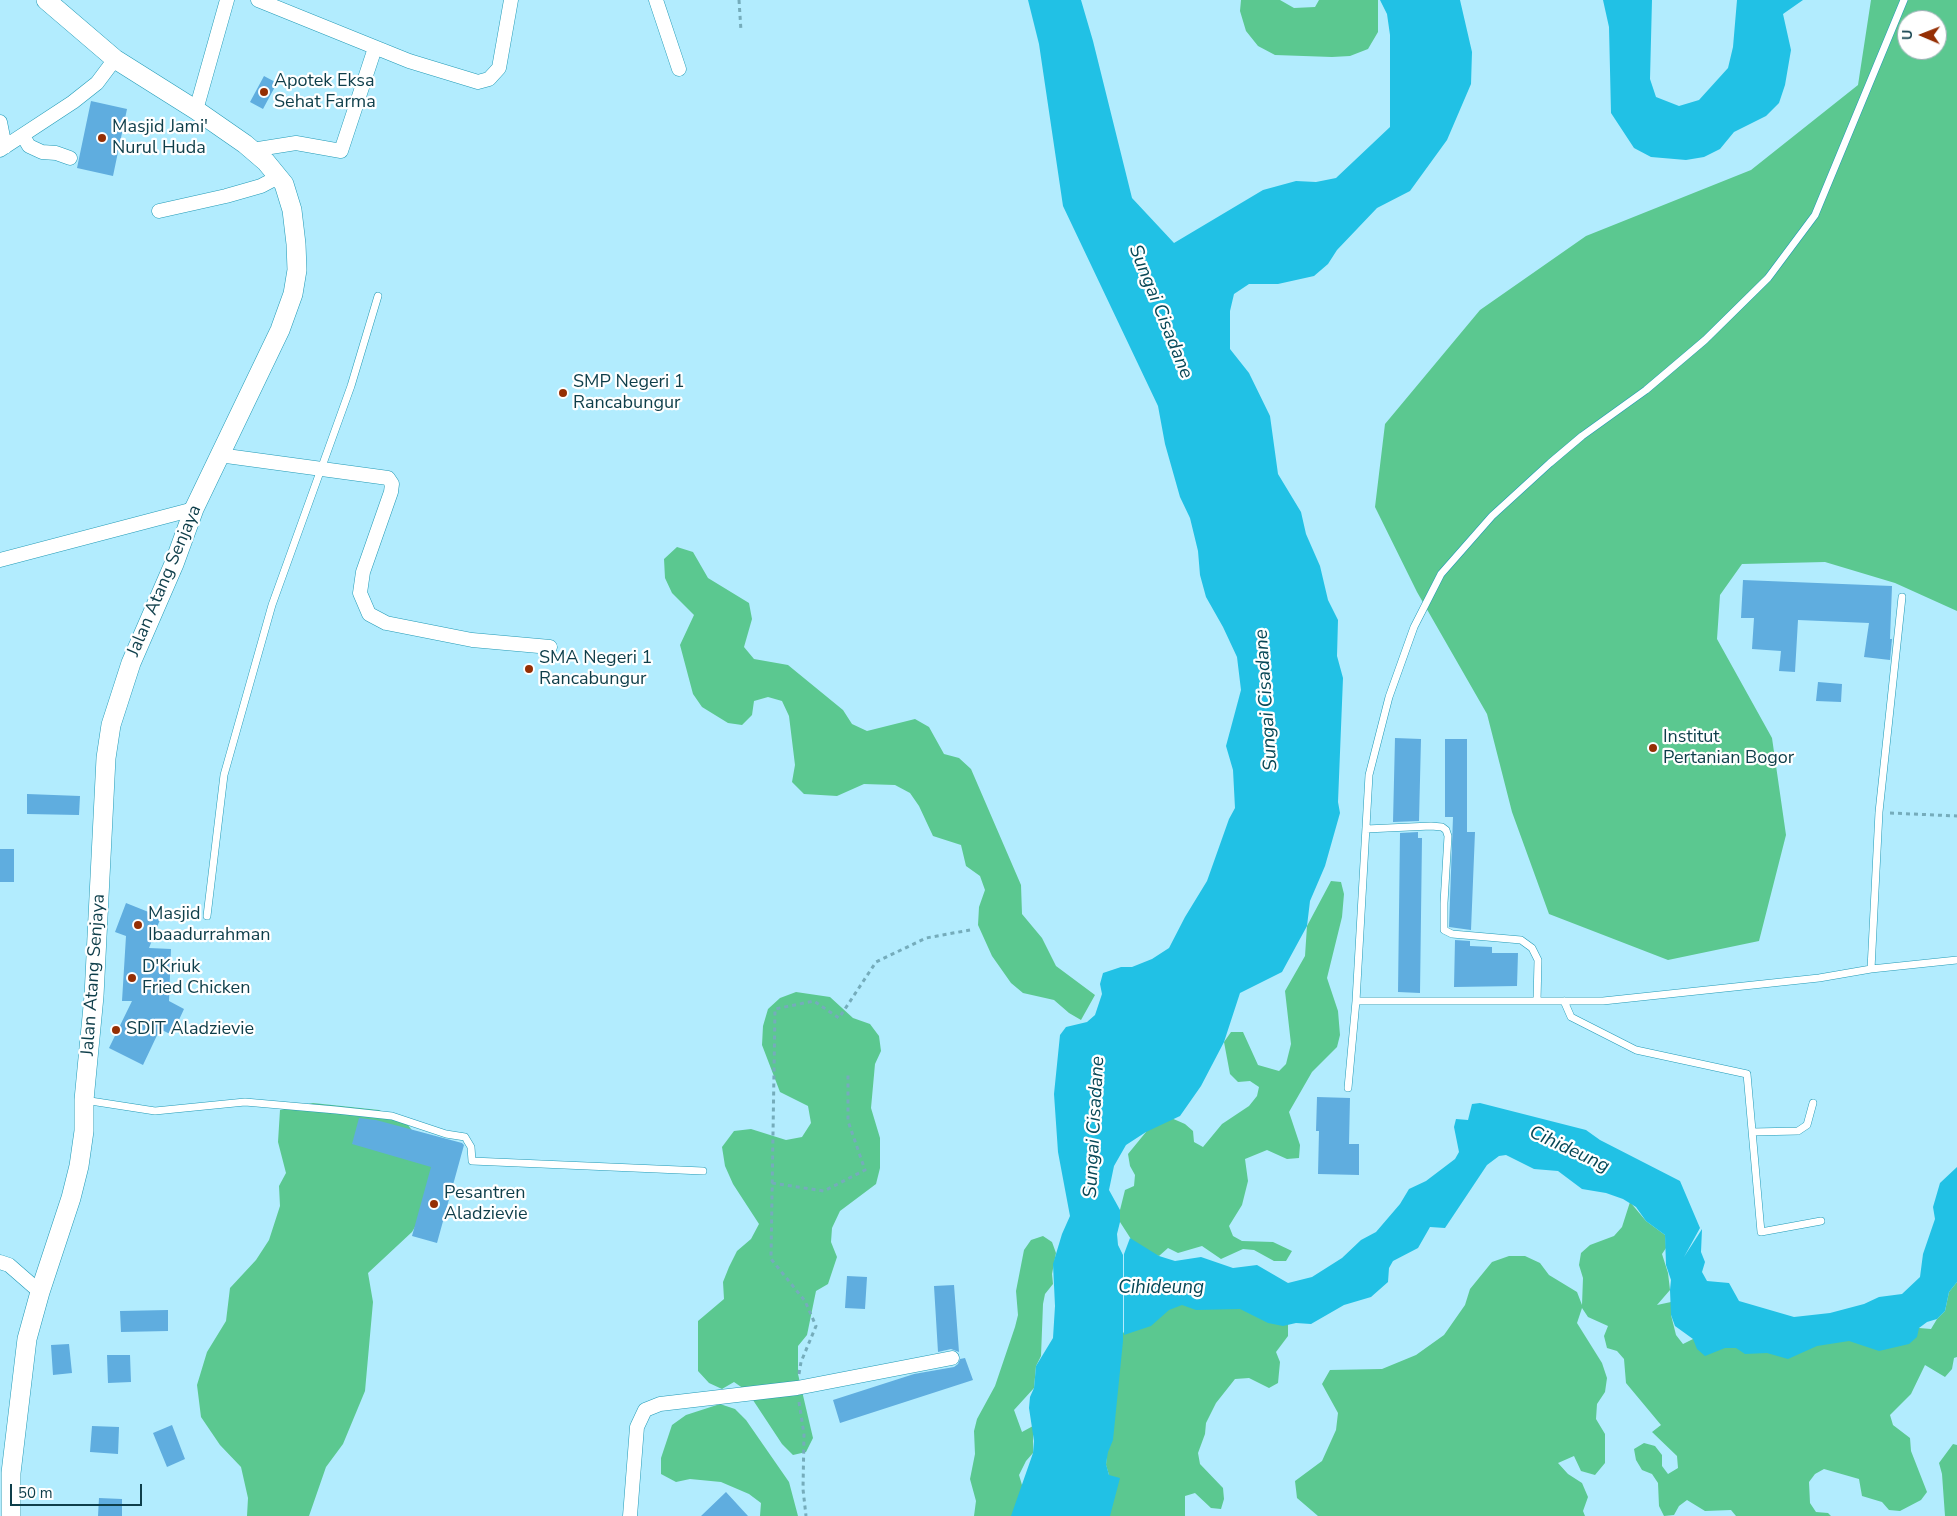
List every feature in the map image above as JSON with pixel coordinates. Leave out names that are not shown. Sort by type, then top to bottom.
[{"type":"main road","name":"Jalan Atang Senjaya","points":[[11,1516],[6,1473],[27,1339],[79,1166],[84,1131],[84,1100],[94,996],[106,758],[111,725],[131,663],[174,564],[194,509],[280,330],[293,294],[297,270],[292,210],[284,184],[266,162],[196,110],[115,59],[46,0]]},
{"type":"street","points":[[196,110],[227,0]]},
{"type":"street","points":[[258,0],[375,48],[451,75],[478,82],[489,80],[499,68],[511,0]]},
{"type":"street","points":[[656,0],[679,69]]},
{"type":"street","points":[[252,150],[296,143],[341,151],[375,48]]},
{"type":"street","points":[[0,122],[3,149],[74,102],[91,87],[115,59]]},
{"type":"street","points":[[23,136],[28,146],[42,152],[70,158]]},
{"type":"street","points":[[159,210],[226,196],[261,186],[278,177]]},
{"type":"street","points":[[219,455],[388,478],[392,484],[391,492],[363,572],[360,593],[368,614],[386,623],[472,640],[550,647]]},
{"type":"street","points":[[0,560],[194,509]]},
{"type":"street","points":[[0,1262],[9,1265],[40,1292]]},
{"type":"street","points":[[630,1516],[637,1427],[645,1410],[660,1404],[797,1388],[952,1358]]},
{"type":"lane","points":[[1348,1088],[1356,1001],[1369,774],[1389,697],[1414,627],[1441,574],[1492,516],[1550,462],[1653,384],[1704,340],[1768,278],[1815,215],[1904,0]]},
{"type":"lane","points":[[207,916],[224,775],[272,605],[351,386],[378,296]]},
{"type":"lane","points":[[1871,969],[1879,812],[1902,597]]},
{"type":"lane","points":[[1366,829],[1432,826],[1442,827],[1446,830],[1448,836],[1444,930],[1452,934],[1521,940],[1532,948],[1538,960],[1537,1000]]},
{"type":"lane","points":[[1356,1001],[1564,1001],[1623,999],[1819,978],[1871,969],[1957,960]]},
{"type":"lane","points":[[1564,1001],[1571,1017],[1636,1050],[1747,1074],[1761,1232],[1821,1221]]},
{"type":"lane","points":[[84,1100],[155,1111],[245,1102],[392,1116],[446,1134],[466,1137],[472,1147],[472,1161],[703,1171]]},
{"type":"lane","points":[[1753,1132],[1798,1131],[1807,1124],[1813,1103]]},
{"type":"path","points":[[739,0],[742,31]]},
{"type":"path","points":[[1879,812],[1957,816]]},
{"type":"path","points":[[806,1516],[803,1489],[804,1434],[797,1388],[801,1362],[816,1326],[805,1301],[771,1259],[775,1009],[814,1001],[839,1018],[876,962],[926,938],[970,930]]},
{"type":"path","points":[[772,1183],[824,1191],[864,1170],[848,1121],[848,1073]]},
{"type":"green space","points":[[1241,0],[1280,0],[1294,8],[1315,7],[1319,0],[1378,0],[1378,32],[1368,49],[1350,56],[1275,55],[1258,46],[1246,31],[1240,11]]},
{"type":"green space","points":[[1871,0],[1957,0],[1957,611],[1895,583],[1825,562],[1742,564],[1720,595],[1717,639],[1772,738],[1786,835],[1759,941],[1668,960],[1549,914],[1512,812],[1487,714],[1417,592],[1375,507],[1385,424],[1480,310],[1586,236],[1751,170],[1858,85]]},
{"type":"green space","points":[[677,547],[693,552],[708,578],[749,603],[752,619],[744,647],[754,659],[788,665],[843,710],[852,724],[867,731],[915,719],[929,727],[944,754],[959,758],[971,769],[1021,885],[1022,914],[1042,938],[1056,966],[1095,995],[1081,1020],[1069,1013],[1054,1000],[1023,993],[1011,983],[992,956],[978,925],[979,907],[985,890],[980,876],[966,866],[961,845],[933,836],[919,806],[910,793],[895,785],[864,784],[837,796],[804,794],[792,782],[795,765],[789,716],[782,701],[768,697],[754,701],[752,715],[742,725],[728,723],[702,707],[693,694],[680,645],[694,615],[672,593],[665,578],[664,559]]},
{"type":"green space","points":[[1331,881],[1341,882],[1344,894],[1342,917],[1327,978],[1338,1011],[1340,1035],[1337,1047],[1312,1072],[1289,1112],[1300,1145],[1299,1158],[1287,1159],[1267,1150],[1245,1159],[1248,1181],[1242,1205],[1229,1226],[1233,1236],[1242,1241],[1273,1242],[1292,1251],[1286,1261],[1274,1261],[1254,1250],[1243,1249],[1221,1259],[1202,1246],[1178,1253],[1168,1248],[1159,1256],[1138,1250],[1120,1222],[1120,1210],[1125,1190],[1134,1186],[1135,1175],[1130,1166],[1128,1154],[1146,1132],[1147,1121],[1162,1114],[1185,1124],[1193,1131],[1194,1142],[1203,1147],[1222,1124],[1249,1106],[1257,1096],[1259,1087],[1250,1081],[1238,1082],[1230,1074],[1224,1042],[1231,1032],[1243,1032],[1258,1065],[1279,1071],[1286,1064],[1291,1044],[1285,991],[1305,956],[1307,926]]},
{"type":"green space","points":[[796,992],[830,997],[853,1018],[870,1024],[879,1036],[881,1051],[875,1064],[871,1108],[880,1138],[880,1168],[876,1184],[840,1211],[832,1228],[831,1242],[837,1257],[828,1284],[816,1291],[807,1335],[798,1346],[798,1374],[813,1438],[806,1452],[793,1455],[782,1444],[747,1391],[734,1382],[722,1389],[709,1383],[698,1371],[698,1321],[724,1299],[723,1282],[729,1267],[737,1251],[751,1239],[759,1224],[733,1184],[725,1166],[722,1147],[734,1131],[751,1129],[786,1140],[802,1137],[811,1123],[808,1106],[780,1092],[762,1045],[763,1026],[768,1009],[780,998]]},
{"type":"green space","points":[[313,1103],[379,1110],[408,1125],[426,1149],[438,1176],[428,1205],[412,1232],[368,1273],[373,1302],[365,1391],[343,1444],[326,1467],[309,1516],[247,1516],[248,1498],[241,1467],[220,1445],[201,1417],[197,1385],[207,1352],[226,1321],[230,1288],[256,1260],[269,1240],[280,1206],[279,1186],[286,1173],[278,1142],[280,1110]]},
{"type":"green space","points":[[1630,1202],[1646,1221],[1665,1235],[1666,1248],[1662,1254],[1668,1273],[1670,1290],[1657,1305],[1671,1302],[1671,1315],[1676,1335],[1683,1344],[1693,1339],[1919,1328],[1931,1329],[1945,1311],[1949,1292],[1957,1282],[1957,1357],[1954,1358],[1952,1369],[1945,1377],[1925,1365],[1911,1394],[1890,1415],[1893,1425],[1910,1438],[1911,1451],[1927,1492],[1921,1500],[1900,1511],[1889,1510],[1882,1502],[1862,1496],[1859,1479],[1824,1469],[1815,1474],[1809,1482],[1810,1503],[1816,1512],[1828,1513],[1831,1516],[1736,1516],[1731,1510],[1705,1511],[1687,1500],[1679,1506],[1674,1515],[1664,1516],[1659,1506],[1658,1483],[1652,1474],[1642,1470],[1636,1460],[1634,1449],[1644,1443],[1655,1446],[1662,1455],[1662,1466],[1668,1474],[1678,1468],[1677,1456],[1652,1432],[1661,1425],[1626,1383],[1624,1359],[1617,1351],[1607,1348],[1604,1336],[1608,1326],[1588,1317],[1582,1308],[1577,1323],[1602,1363],[1607,1378],[1605,1392],[1597,1404],[1596,1419],[1605,1434],[1605,1463],[1595,1475],[1581,1471],[1574,1456],[1558,1463],[1568,1474],[1582,1483],[1588,1497],[1583,1511],[1585,1516],[1318,1516],[1297,1498],[1295,1481],[1322,1461],[1336,1430],[1338,1413],[1322,1384],[1330,1370],[1382,1369],[1416,1355],[1444,1335],[1465,1305],[1470,1289],[1492,1262],[1509,1256],[1525,1256],[1540,1263],[1549,1275],[1577,1292],[1582,1305],[1583,1278],[1579,1265],[1581,1253],[1590,1245],[1614,1236],[1622,1227]]},
{"type":"green space","points":[[1043,1236],[1052,1242],[1056,1253],[1052,1274],[1053,1284],[1045,1294],[1043,1304],[1041,1356],[1036,1366],[1034,1388],[1014,1410],[1022,1432],[1033,1426],[1033,1453],[1026,1461],[1019,1475],[1026,1507],[1021,1516],[974,1516],[976,1501],[970,1479],[975,1454],[974,1431],[977,1419],[995,1386],[1015,1327],[1018,1315],[1016,1291],[1024,1250],[1031,1240]]},
{"type":"green space","points":[[1166,1302],[1234,1305],[1288,1324],[1288,1336],[1276,1352],[1280,1362],[1278,1383],[1269,1388],[1249,1378],[1235,1379],[1216,1403],[1206,1423],[1205,1434],[1198,1453],[1200,1464],[1223,1488],[1224,1499],[1221,1509],[1211,1508],[1195,1493],[1185,1496],[1185,1516],[1107,1516],[1109,1475],[1106,1465],[1114,1350],[1126,1328]]},
{"type":"green space","points":[[720,1404],[735,1409],[746,1420],[789,1482],[798,1516],[760,1516],[761,1503],[749,1494],[721,1482],[690,1479],[676,1482],[661,1474],[661,1458],[672,1425],[686,1415]]},
{"type":"green space","points":[[1953,1444],[1957,1445],[1957,1516],[1945,1516],[1942,1474],[1939,1463]]},
{"type":"water","name":"Sungai Cisadane","points":[[1028,0],[1081,0],[1132,198],[1174,243],[1263,190],[1296,181],[1316,182],[1336,178],[1390,127],[1390,35],[1387,14],[1380,0],[1460,0],[1472,52],[1471,84],[1447,140],[1410,191],[1377,208],[1337,250],[1328,264],[1314,276],[1278,284],[1249,284],[1234,294],[1230,311],[1230,349],[1249,373],[1270,416],[1278,474],[1301,512],[1306,534],[1320,566],[1328,600],[1338,620],[1337,656],[1343,678],[1338,802],[1340,813],[1325,866],[1310,901],[1307,926],[1282,972],[1240,993],[1224,1042],[1201,1086],[1180,1116],[1146,1132],[1126,1145],[1114,1166],[1109,1190],[1120,1210],[1117,1234],[1118,1245],[1123,1255],[1123,1341],[1113,1440],[1106,1464],[1109,1475],[1120,1478],[1110,1516],[1011,1516],[1033,1453],[1034,1441],[1029,1408],[1030,1397],[1034,1388],[1036,1366],[1053,1338],[1055,1306],[1053,1264],[1062,1234],[1070,1216],[1058,1152],[1054,1094],[1060,1035],[1066,1027],[1087,1022],[1095,1015],[1102,994],[1100,984],[1103,973],[1121,967],[1132,967],[1152,959],[1169,948],[1207,881],[1229,819],[1235,808],[1233,770],[1226,746],[1241,690],[1237,657],[1206,597],[1200,575],[1198,551],[1190,518],[1180,497],[1165,444],[1158,406],[1063,206],[1039,44]]},
{"type":"water","points":[[1603,0],[1652,0],[1650,79],[1656,97],[1679,106],[1699,100],[1728,68],[1733,47],[1737,0],[1803,0],[1783,14],[1791,50],[1785,85],[1779,103],[1766,116],[1734,132],[1720,149],[1704,157],[1686,160],[1651,157],[1634,148],[1611,113],[1609,27]]},
{"type":"water","name":"Cihideung","points":[[1480,1103],[1586,1130],[1600,1140],[1680,1181],[1700,1228],[1684,1257],[1702,1229],[1701,1252],[1705,1262],[1702,1272],[1707,1281],[1729,1283],[1739,1301],[1794,1317],[1830,1313],[1864,1304],[1879,1297],[1902,1294],[1920,1277],[1923,1254],[1935,1219],[1933,1207],[1940,1183],[1957,1167],[1957,1282],[1949,1292],[1945,1311],[1937,1319],[1927,1322],[1919,1328],[1917,1337],[1909,1344],[1879,1351],[1849,1341],[1817,1346],[1788,1359],[1767,1353],[1745,1354],[1736,1348],[1725,1348],[1705,1356],[1697,1349],[1693,1339],[1675,1326],[1671,1315],[1671,1280],[1666,1265],[1665,1235],[1646,1221],[1636,1207],[1623,1199],[1606,1193],[1582,1189],[1558,1171],[1534,1169],[1506,1155],[1499,1156],[1487,1165],[1445,1228],[1430,1227],[1418,1248],[1393,1261],[1389,1268],[1388,1282],[1371,1297],[1344,1305],[1311,1324],[1296,1323],[1283,1326],[1268,1323],[1240,1309],[1196,1310],[1182,1305],[1169,1310],[1151,1326],[1124,1335],[1124,1254],[1130,1238],[1159,1256],[1175,1261],[1201,1257],[1233,1268],[1257,1265],[1288,1283],[1312,1277],[1342,1258],[1361,1240],[1376,1232],[1400,1204],[1409,1189],[1426,1181],[1455,1159],[1459,1152],[1454,1127],[1456,1119],[1468,1120],[1472,1104]]},
{"type":"building","name":"Apotek Eksa Sehat Farma","points":[[264,76],[277,83],[263,109],[250,102]]},
{"type":"building","name":"Masjid Jami' Nurul Huda","points":[[91,101],[127,109],[113,176],[77,168]]},
{"type":"building","points":[[1743,580],[1892,586],[1890,660],[1864,657],[1869,623],[1798,620],[1795,672],[1779,671],[1781,651],[1752,649],[1754,618],[1741,618]]},
{"type":"building","points":[[1818,682],[1842,684],[1841,702],[1816,701]]},
{"type":"building","points":[[1395,738],[1421,739],[1419,821],[1393,822]]},
{"type":"building","points":[[1445,739],[1467,739],[1467,832],[1475,832],[1471,930],[1449,927],[1453,817],[1445,817]]},
{"type":"building","points":[[27,794],[80,796],[79,815],[27,814]]},
{"type":"building","points":[[1418,832],[1418,838],[1422,838],[1420,993],[1398,992],[1400,833]]},
{"type":"building","points":[[0,849],[14,849],[14,882],[0,882]]},
{"type":"building","points":[[126,903],[161,917],[149,948],[171,949],[169,1001],[184,1009],[172,1035],[160,1029],[143,1065],[109,1048],[132,1001],[122,1001],[126,936],[115,932]]},
{"type":"building","points":[[1455,940],[1470,941],[1470,946],[1492,947],[1492,953],[1518,953],[1517,986],[1454,987]]},
{"type":"building","points":[[1317,1097],[1350,1098],[1349,1144],[1359,1144],[1359,1175],[1318,1174],[1319,1131],[1316,1131]]},
{"type":"building","name":"Pesantren Aladzievie","points":[[359,1118],[376,1120],[464,1145],[437,1243],[412,1236],[431,1167],[352,1144]]},
{"type":"building","points":[[847,1276],[867,1277],[865,1309],[845,1308]]},
{"type":"building","points":[[954,1285],[959,1352],[951,1349],[938,1352],[934,1286]]},
{"type":"building","points":[[168,1310],[168,1331],[121,1332],[120,1311]]},
{"type":"building","points":[[69,1344],[72,1373],[53,1375],[51,1345]]},
{"type":"building","points":[[107,1355],[130,1355],[131,1382],[108,1383]]},
{"type":"building","points":[[965,1358],[973,1380],[840,1423],[833,1400],[914,1374],[954,1367],[960,1359]]},
{"type":"building","points":[[172,1425],[185,1459],[167,1467],[153,1433]]},
{"type":"building","points":[[92,1426],[119,1427],[118,1454],[90,1452]]},
{"type":"building","points":[[726,1492],[748,1516],[701,1516]]},
{"type":"building","points":[[99,1498],[122,1499],[122,1516],[98,1516]]},
{"type":"place","name":"Apotek Eksa Sehat Farma","points":[[264,92]]},
{"type":"place","name":"Masjid Jami' Nurul Huda","points":[[102,138]]},
{"type":"place","name":"SMP Negeri 1 Rancabungur","points":[[563,393]]},
{"type":"place","name":"SMA Negeri 1 Rancabungur","points":[[529,669]]},
{"type":"place","name":"Institut Pertanian Bogor","points":[[1653,748]]},
{"type":"place","name":"Masjid Ibaadurrahman","points":[[138,925]]},
{"type":"place","name":"D'Kriuk Fried Chicken","points":[[132,978]]},
{"type":"place","name":"SDIT Aladzievie","points":[[116,1030]]},
{"type":"place","name":"Pesantren Aladzievie","points":[[434,1204]]}]
